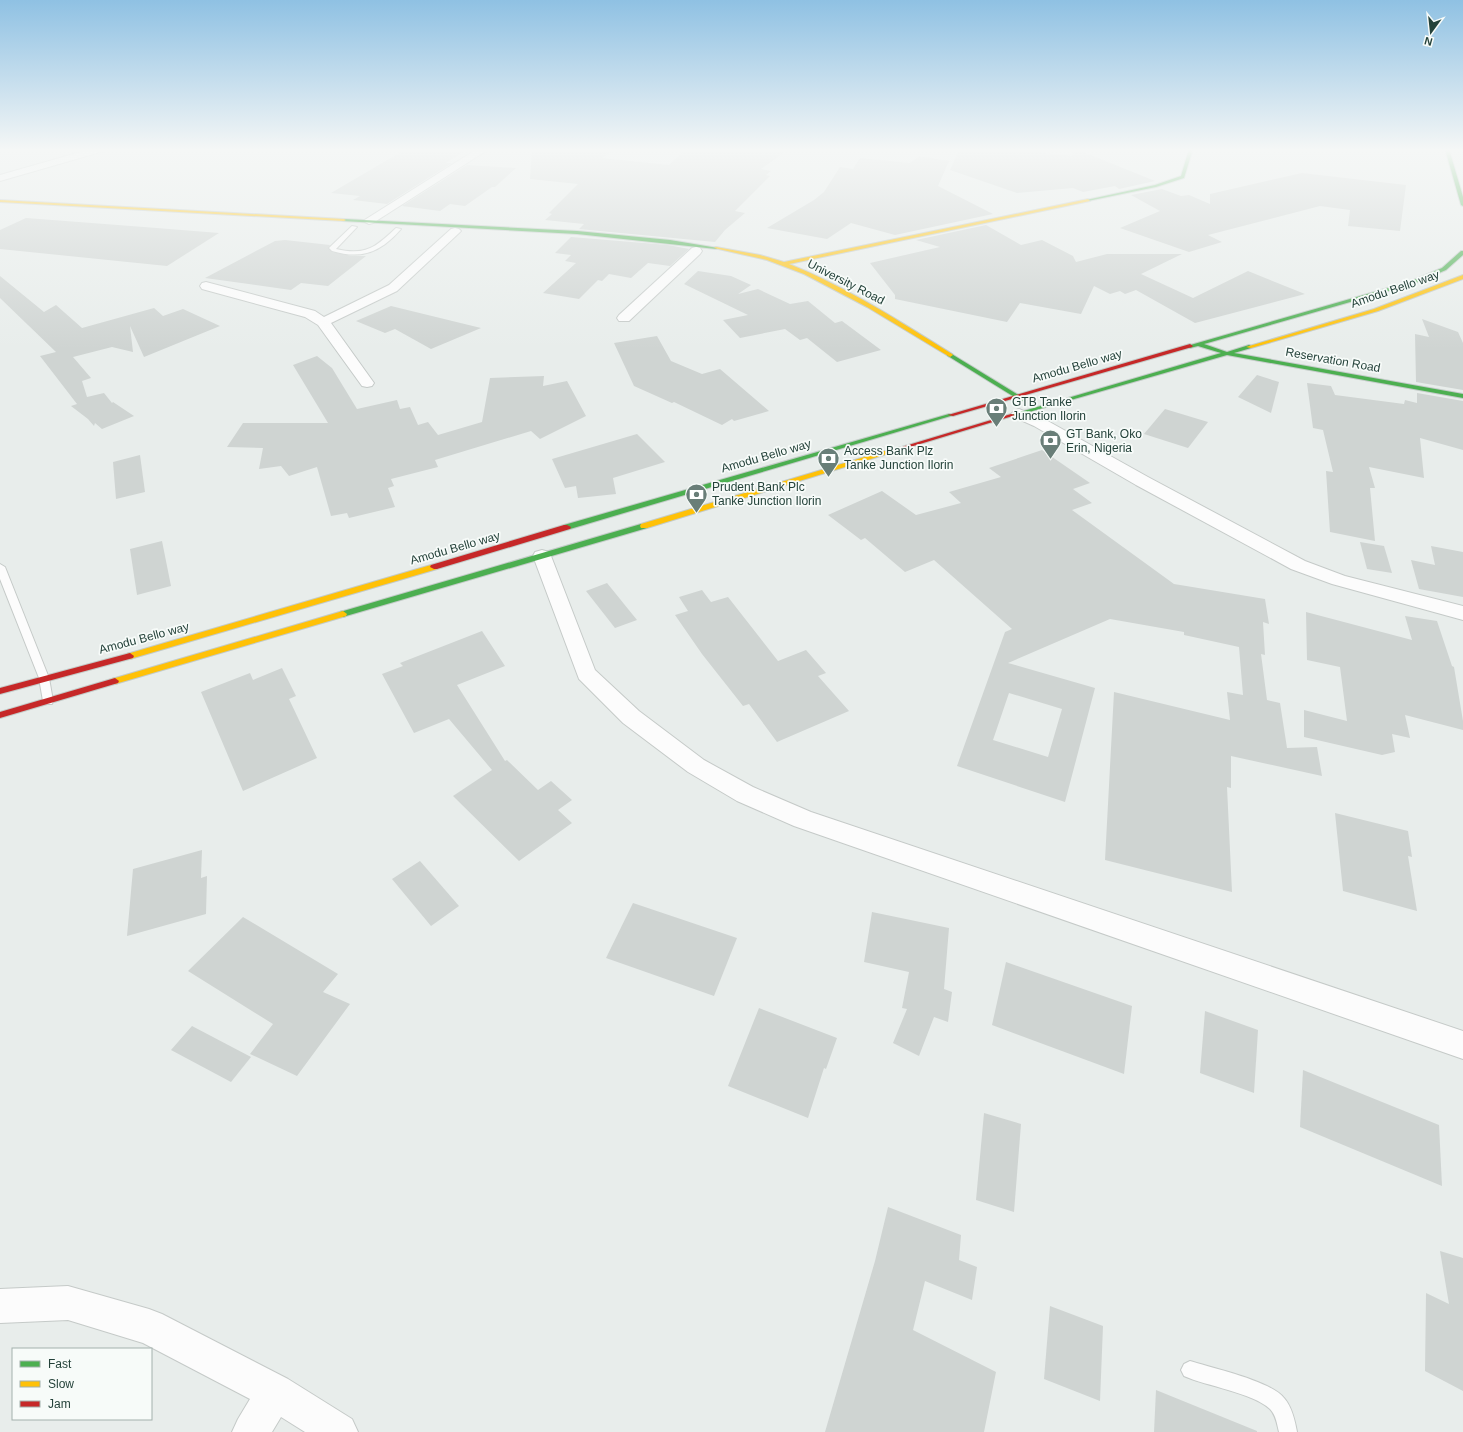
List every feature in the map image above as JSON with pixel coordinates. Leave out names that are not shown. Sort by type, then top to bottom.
[{"type":"main road","name":"University Road","points":[[199,216],[515,229],[668,241],[718,248],[784,264],[826,283],[879,312],[1016,396],[1038,415]]},
{"type":"main road","name":"University Road","points":[[243,216],[361,223],[398,229],[455,231],[588,240],[696,251],[734,258],[785,274],[798,280]]},
{"type":"main road","points":[[784,264],[1007,216]]},
{"type":"main road","name":"Amodu Bello way","points":[[0,691],[165,646],[993,399],[1016,396],[1411,283],[1444,269],[1463,252]]},
{"type":"main road","name":"Amodu Bello way","points":[[1038,415],[1225,353],[1376,310],[1463,277]]},
{"type":"main road","name":"University Road","points":[[811,286],[824,291]]},
{"type":"main road","name":"Reservation Road","points":[[1199,344],[1225,353],[1463,396]]},
{"type":"main road","points":[[993,399],[1018,414]]},
{"type":"main road","points":[[0,715],[542,556],[1018,414]]},
{"type":"street","points":[[361,223],[373,216]]},
{"type":"street","points":[[323,322],[393,288],[455,231]]},
{"type":"street","points":[[624,318],[696,251]]},
{"type":"street","points":[[206,286],[303,311],[323,322],[367,383]]},
{"type":"street","points":[[1018,414],[1038,415],[1142,481],[1298,564],[1339,580],[1463,613]]},
{"type":"street","points":[[542,556],[586,674],[631,717],[690,762],[745,794],[804,819],[1463,1045]]},
{"type":"street","points":[[0,1306],[68,1303],[150,1327],[275,1392],[339,1432]]},
{"type":"street","points":[[251,1432],[275,1392]]},
{"type":"lane","points":[[361,223],[332,248],[334,250],[362,253],[373,251],[398,229]]},
{"type":"lane","points":[[0,567],[44,678],[48,701]]},
{"type":"lane","points":[[1190,1370],[1259,1393],[1276,1402],[1285,1418],[1288,1432]]},
{"type":"building","points":[[550,216],[742,216],[725,230],[715,242],[579,229],[584,224],[545,220]]},
{"type":"building","points":[[787,216],[984,216],[895,235],[851,223],[827,239],[767,228]]},
{"type":"building","points":[[1149,216],[1282,216],[1208,235],[1222,242],[1189,252],[1120,228]]},
{"type":"building","points":[[1349,216],[1402,216],[1400,231],[1348,226]]},
{"type":"building","points":[[26,218],[219,233],[167,266],[0,249],[0,230]]},
{"type":"building","points":[[986,225],[1021,245],[1042,240],[1073,256],[1076,262],[1107,254],[1182,254],[1141,274],[1193,298],[1248,271],[1305,294],[1195,323],[1136,290],[1125,294],[1120,291],[1110,294],[1094,286],[1081,314],[1020,303],[1007,322],[895,299],[895,295],[870,263],[940,247],[916,240]]},
{"type":"building","points":[[571,237],[668,245],[689,249],[670,266],[648,263],[631,278],[609,274],[602,281],[598,280],[579,299],[543,293],[576,263],[565,261],[571,255],[555,253]]},
{"type":"building","points":[[285,240],[330,245],[328,248],[332,252],[352,256],[366,256],[328,286],[301,283],[291,290],[205,278],[275,241]]},
{"type":"building","points":[[698,271],[731,276],[751,285],[738,294],[758,289],[790,304],[808,301],[835,323],[842,321],[881,350],[837,362],[807,338],[800,340],[785,329],[740,338],[723,320],[748,315],[684,284]]},
{"type":"building","points":[[0,276],[44,312],[56,305],[82,328],[154,308],[163,316],[183,309],[220,326],[144,357],[130,326],[133,352],[112,347],[73,357],[91,378],[82,381],[87,397],[104,393],[112,403],[113,402],[134,416],[102,429],[95,423],[94,426],[88,419],[71,406],[77,404],[40,356],[56,352],[0,298]]},
{"type":"building","points":[[391,306],[481,328],[431,349],[395,329],[385,333],[356,321]]},
{"type":"building","points":[[1422,319],[1458,332],[1463,343],[1463,390],[1416,382],[1415,334],[1429,337]]},
{"type":"building","points":[[657,336],[671,361],[702,374],[720,369],[769,411],[734,421],[732,419],[722,425],[674,402],[672,403],[634,386],[614,343]]},
{"type":"building","points":[[317,356],[332,368],[357,409],[397,400],[400,409],[410,407],[418,425],[428,422],[438,435],[482,422],[490,378],[544,376],[543,386],[567,381],[586,416],[540,439],[531,431],[435,460],[438,467],[391,479],[394,486],[388,488],[395,507],[349,518],[347,513],[331,516],[317,467],[289,476],[281,466],[259,469],[263,448],[227,447],[243,423],[328,423],[293,365]]},
{"type":"building","points":[[1257,375],[1279,382],[1271,413],[1238,397]]},
{"type":"building","points":[[1307,383],[1331,386],[1335,395],[1404,404],[1405,400],[1417,403],[1417,393],[1463,401],[1463,450],[1420,438],[1424,478],[1369,467],[1375,488],[1370,488],[1375,541],[1330,532],[1326,471],[1333,472],[1323,430],[1313,428]]},
{"type":"building","points":[[1165,409],[1208,422],[1188,448],[1144,434]]},
{"type":"building","points":[[637,434],[665,462],[613,478],[616,494],[578,498],[576,486],[565,488],[552,459]]},
{"type":"building","points":[[1042,450],[1090,483],[1073,489],[1092,503],[1072,510],[1174,584],[1265,599],[1269,624],[1263,622],[1265,655],[1261,654],[1267,700],[1280,703],[1287,748],[1317,747],[1322,776],[1231,756],[1231,788],[1227,787],[1232,892],[1105,860],[1114,692],[1230,720],[1227,692],[1243,695],[1239,647],[1184,635],[1184,632],[1110,619],[1008,663],[1095,688],[1065,802],[957,766],[1005,632],[1012,629],[934,560],[905,572],[865,538],[861,540],[828,515],[882,491],[916,515],[961,503],[949,492],[1001,477],[989,468]],"holes":[[[1009,693],[1062,709],[1048,757],[993,740]]]},
{"type":"building","points":[[140,455],[145,492],[116,499],[113,462]]},
{"type":"building","points":[[162,541],[171,586],[137,595],[130,549]]},
{"type":"building","points":[[1360,542],[1384,546],[1392,573],[1367,569]]},
{"type":"building","points":[[1431,546],[1463,552],[1463,597],[1419,589],[1411,560],[1435,565]]},
{"type":"building","points":[[607,583],[637,620],[615,628],[586,591]]},
{"type":"building","points":[[702,590],[711,602],[728,597],[778,661],[806,650],[826,673],[818,676],[849,711],[777,742],[749,704],[743,706],[702,654],[675,615],[688,611],[679,597]]},
{"type":"building","points":[[1306,612],[1412,640],[1405,616],[1437,621],[1452,666],[1454,667],[1463,721],[1463,730],[1405,715],[1410,738],[1392,734],[1395,752],[1382,755],[1304,737],[1304,710],[1347,721],[1340,667],[1307,660]]},
{"type":"building","points":[[482,631],[505,666],[457,685],[505,761],[507,760],[538,790],[551,781],[572,800],[558,810],[572,823],[519,861],[453,796],[492,770],[449,719],[414,733],[382,674],[403,666],[400,663]]},
{"type":"building","points":[[282,668],[296,696],[289,699],[317,758],[243,791],[201,692],[250,673],[253,680]]},
{"type":"building","points":[[1335,813],[1408,831],[1412,857],[1408,856],[1417,911],[1343,891]]},
{"type":"building","points":[[202,850],[201,878],[207,876],[206,914],[127,936],[133,869]]},
{"type":"building","points":[[420,861],[459,906],[431,926],[392,879]]},
{"type":"building","points":[[633,903],[737,938],[714,996],[606,958]]},
{"type":"building","points":[[872,912],[949,928],[944,989],[952,992],[948,1022],[934,1017],[919,1056],[893,1043],[907,1009],[902,1008],[909,972],[864,962]]},
{"type":"building","points":[[243,917],[338,974],[323,992],[350,1004],[297,1076],[250,1054],[273,1024],[188,971]]},
{"type":"building","points":[[1006,962],[1132,1006],[1124,1074],[992,1025]]},
{"type":"building","points":[[759,1008],[837,1038],[826,1069],[824,1068],[808,1118],[728,1086]]},
{"type":"building","points":[[1205,1011],[1258,1030],[1254,1093],[1200,1073]]},
{"type":"building","points":[[192,1026],[251,1057],[231,1082],[171,1050]]},
{"type":"building","points":[[1303,1070],[1439,1125],[1442,1186],[1300,1127]]},
{"type":"building","points":[[984,1113],[1021,1124],[1014,1212],[976,1200]]},
{"type":"building","points":[[888,1207],[961,1235],[959,1260],[977,1267],[972,1300],[925,1281],[913,1330],[996,1372],[984,1432],[825,1432],[875,1261]]},
{"type":"building","points":[[1440,1251],[1463,1258],[1463,1391],[1425,1371],[1426,1293],[1449,1304]]},
{"type":"building","points":[[1050,1306],[1103,1326],[1100,1401],[1044,1379]]},
{"type":"building","points":[[1156,1390],[1257,1431],[1257,1432],[1154,1432]]},
{"type":"traffic: fast","points":[[344,220],[577,233],[716,248]]},
{"type":"traffic: fast","points":[[1190,346],[1411,283],[1444,269],[1463,252]]},
{"type":"traffic: fast","points":[[1199,344],[1225,353],[1463,396]]},
{"type":"traffic: fast","points":[[1013,415],[1249,347]]},
{"type":"traffic: fast","points":[[950,355],[1023,400]]},
{"type":"traffic: fast","points":[[567,527],[951,415]]},
{"type":"traffic: fast","points":[[343,614],[644,526]]},
{"type":"traffic: slow","points":[[268,216],[344,220]]},
{"type":"traffic: slow","points":[[784,264],[1013,216]]},
{"type":"traffic: slow","points":[[716,248],[768,259],[806,273],[869,305],[950,355]]},
{"type":"traffic: slow","points":[[1249,347],[1376,310],[1463,277]]},
{"type":"traffic: slow","points":[[644,526],[898,449]]},
{"type":"traffic: slow","points":[[130,656],[434,567]]},
{"type":"traffic: slow","points":[[115,681],[343,614]]},
{"type":"traffic: jam","points":[[951,415],[1190,346]]},
{"type":"traffic: jam","points":[[898,449],[1013,415]]},
{"type":"traffic: jam","points":[[434,567],[567,527]]},
{"type":"traffic: jam","points":[[0,691],[130,656]]},
{"type":"traffic: jam","points":[[0,715],[115,681]]},
{"type":"place","name":"GTB Tanke Junction Ilorin","points":[[996,428]]},
{"type":"place","name":"GT Bank, Oko Erin, Nigeria","points":[[1051,460]]},
{"type":"place","name":"Access Bank Plz Tanke Junction Ilorin","points":[[829,478]]},
{"type":"place","name":"Prudent Bank Plc Tanke Junction Ilorin","points":[[697,514]]}]
